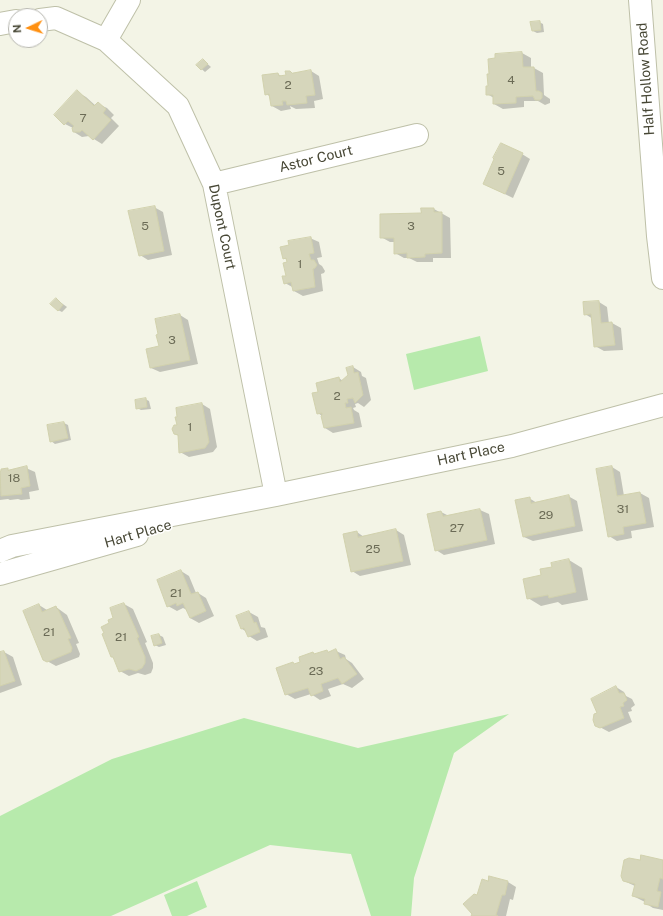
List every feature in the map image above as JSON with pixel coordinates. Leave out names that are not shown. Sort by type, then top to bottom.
[{"type":"street","points":[[106,40],[129,0]]},
{"type":"street","name":"Half Hollow Road","points":[[640,0],[658,236],[663,278]]},
{"type":"street","name":"Dupont Court","points":[[48,19],[56,18],[106,40],[178,106],[214,184],[276,494]]},
{"type":"street","name":"Astor Court","points":[[214,184],[417,135]]},
{"type":"street","name":"Hart Place","points":[[0,551],[12,546],[512,446],[663,405]]},
{"type":"street","name":"Hart Place","points":[[0,574],[276,494]]},
{"type":"green space","points":[[480,336],[488,371],[414,390],[406,354]]},
{"type":"green space","points":[[509,714],[454,753],[414,878],[411,916],[371,916],[351,854],[270,845],[111,916],[0,916],[0,816],[112,759],[244,718],[358,748]]},
{"type":"green space","points":[[197,881],[207,907],[187,916],[172,916],[164,895]]},
{"type":"building","points":[[540,21],[541,30],[532,31],[530,22]]},
{"type":"building","points":[[522,52],[523,67],[534,67],[536,91],[542,93],[542,98],[540,100],[535,100],[533,96],[516,97],[516,103],[493,104],[493,95],[486,95],[486,86],[488,86],[487,74],[489,74],[488,59],[495,58],[495,54]]},
{"type":"building","points":[[203,59],[208,64],[201,70],[196,65]]},
{"type":"building","points":[[311,70],[315,95],[306,96],[307,103],[287,105],[286,101],[282,101],[283,105],[271,106],[269,94],[265,95],[262,75],[278,73],[279,76],[286,75],[285,71],[290,71],[292,73]]},
{"type":"building","points":[[77,90],[94,106],[98,102],[106,109],[103,113],[111,120],[93,140],[82,130],[80,132],[73,132],[72,128],[74,126],[68,121],[64,125],[54,115]]},
{"type":"building","points":[[501,143],[523,153],[505,194],[483,184],[494,159],[493,158]]},
{"type":"building","points":[[155,206],[164,251],[139,256],[128,211]]},
{"type":"building","points":[[421,208],[434,208],[434,212],[442,212],[442,253],[425,254],[425,257],[407,258],[407,253],[394,254],[394,238],[380,238],[380,214],[421,213]]},
{"type":"building","points":[[311,237],[314,253],[309,254],[311,260],[314,260],[317,265],[313,269],[315,287],[293,291],[291,282],[284,284],[282,276],[286,276],[283,263],[287,262],[286,258],[283,259],[280,247],[289,245],[288,241]]},
{"type":"building","points":[[56,298],[63,305],[58,311],[50,304]]},
{"type":"building","points":[[599,301],[601,323],[612,322],[615,345],[594,347],[591,314],[584,315],[583,302]]},
{"type":"building","points":[[180,314],[190,360],[150,368],[146,349],[159,346],[156,335],[158,334],[155,319]]},
{"type":"building","points":[[353,366],[354,373],[358,372],[363,395],[355,403],[353,398],[347,399],[348,403],[345,403],[346,408],[351,407],[354,423],[324,428],[321,416],[322,413],[317,414],[312,393],[318,392],[316,383],[339,377],[340,382],[348,375],[346,368]]},
{"type":"building","points":[[146,398],[147,407],[136,409],[135,400]]},
{"type":"building","points":[[202,403],[209,442],[205,448],[179,453],[178,435],[174,434],[172,429],[174,425],[177,425],[175,417],[177,417],[176,408]]},
{"type":"building","points":[[64,422],[68,438],[50,442],[47,425]]},
{"type":"building","points":[[27,466],[30,486],[21,488],[22,494],[1,496],[1,469],[8,468],[8,470]]},
{"type":"building","points":[[612,466],[617,496],[640,492],[646,523],[623,527],[624,534],[608,537],[596,469]]},
{"type":"building","points":[[569,495],[575,526],[523,537],[515,500],[530,497],[531,503]]},
{"type":"building","points":[[480,509],[487,540],[435,551],[427,514],[441,511],[443,516]]},
{"type":"building","points":[[396,529],[403,561],[351,572],[343,534],[357,531],[358,537]]},
{"type":"building","points":[[569,559],[576,592],[549,598],[548,595],[527,599],[523,579],[541,575],[540,569],[552,567],[551,563]]},
{"type":"building","points":[[181,570],[191,594],[198,592],[206,611],[190,618],[183,603],[177,606],[176,603],[167,607],[157,580]]},
{"type":"building","points":[[124,603],[139,637],[137,638],[145,657],[145,663],[142,668],[136,671],[129,669],[119,672],[113,657],[111,657],[102,634],[104,633],[101,627],[109,623],[108,620],[113,618],[110,608]]},
{"type":"building","points":[[39,604],[42,612],[56,606],[71,638],[68,639],[72,648],[71,652],[47,662],[43,660],[23,611]]},
{"type":"building","points":[[249,611],[260,632],[248,637],[244,628],[241,629],[236,616]]},
{"type":"building","points":[[159,634],[162,643],[154,646],[151,636]]},
{"type":"building","points":[[336,649],[340,659],[344,657],[357,674],[342,684],[338,678],[321,684],[323,691],[311,696],[308,688],[285,695],[276,668],[293,662],[294,664],[300,662],[299,657],[313,652],[314,654]]},
{"type":"building","points":[[4,651],[15,681],[0,686],[0,652]]},
{"type":"building","points":[[616,686],[619,693],[624,693],[627,700],[623,703],[624,706],[620,707],[624,718],[600,728],[595,726],[593,720],[594,714],[597,713],[591,699]]},
{"type":"building","points":[[641,855],[663,860],[663,879],[660,878],[657,891],[661,892],[658,907],[644,904],[645,899],[632,896],[635,884],[623,881],[621,876],[624,860],[629,858],[640,860]]},
{"type":"building","points":[[489,876],[508,881],[505,895],[502,895],[496,915],[498,916],[471,916],[472,914],[463,904],[474,894],[477,895],[482,879],[488,881]]}]
